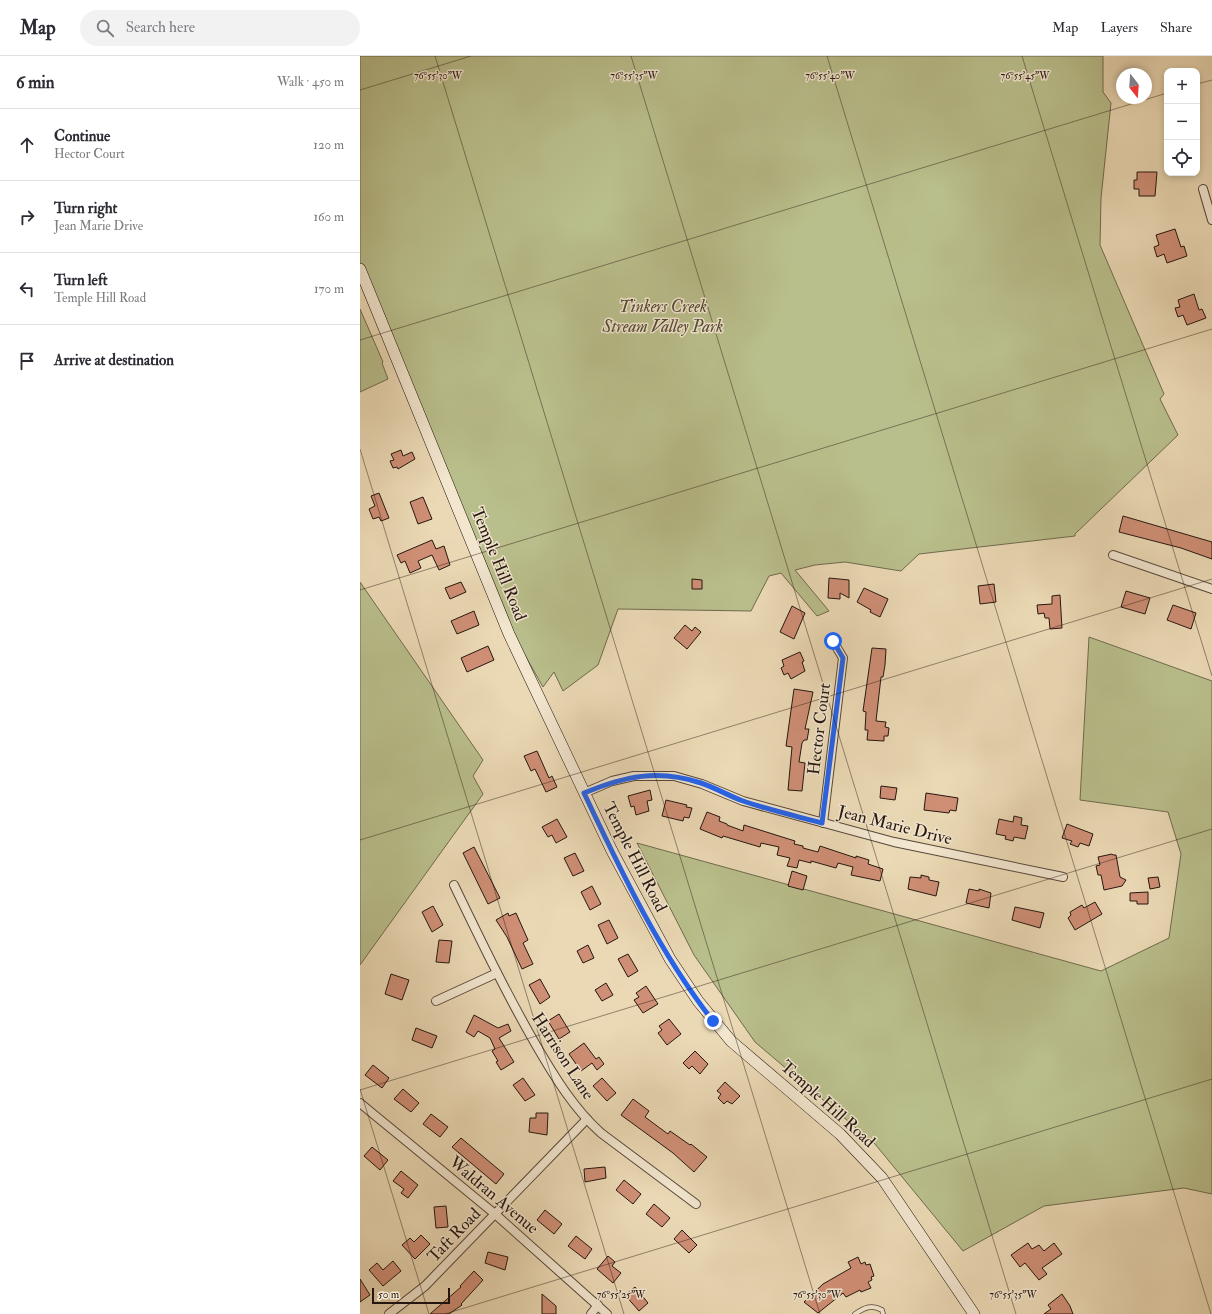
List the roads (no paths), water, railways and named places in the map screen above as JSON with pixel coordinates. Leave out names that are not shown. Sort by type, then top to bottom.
[{"type":"main road","name":"Temple Hill Road","points":[[360,269],[509,634],[584,793],[652,928],[698,1001],[731,1041],[840,1134],[882,1178],[974,1314]]},
{"type":"street","points":[[1203,189],[1212,220]]},
{"type":"street","points":[[1113,554],[1212,589]]},
{"type":"street","name":"Hector Court","points":[[822,823],[843,658],[833,641]]},
{"type":"street","name":"Jean Marie Drive","points":[[584,793],[612,781],[634,776],[674,776],[702,784],[743,801],[894,842],[1063,877]]},
{"type":"street","name":"Harrison Lane","points":[[454,885],[497,973],[547,1063],[587,1119],[605,1136],[696,1204]]},
{"type":"street","points":[[436,1001],[497,973]]},
{"type":"street","name":"Waldran Avenue","points":[[360,1103],[494,1214],[607,1314]]},
{"type":"street","name":"Taft Road","points":[[389,1314],[425,1286],[587,1119]]},
{"type":"street","points":[[592,1314],[598,1305]]},
{"type":"lane","points":[[855,1314],[867,1307],[877,1307],[882,1310],[883,1314]]},
{"type":"park label","name":"Tinkers Creek Stream Valley Park","points":[[663,316]]}]
